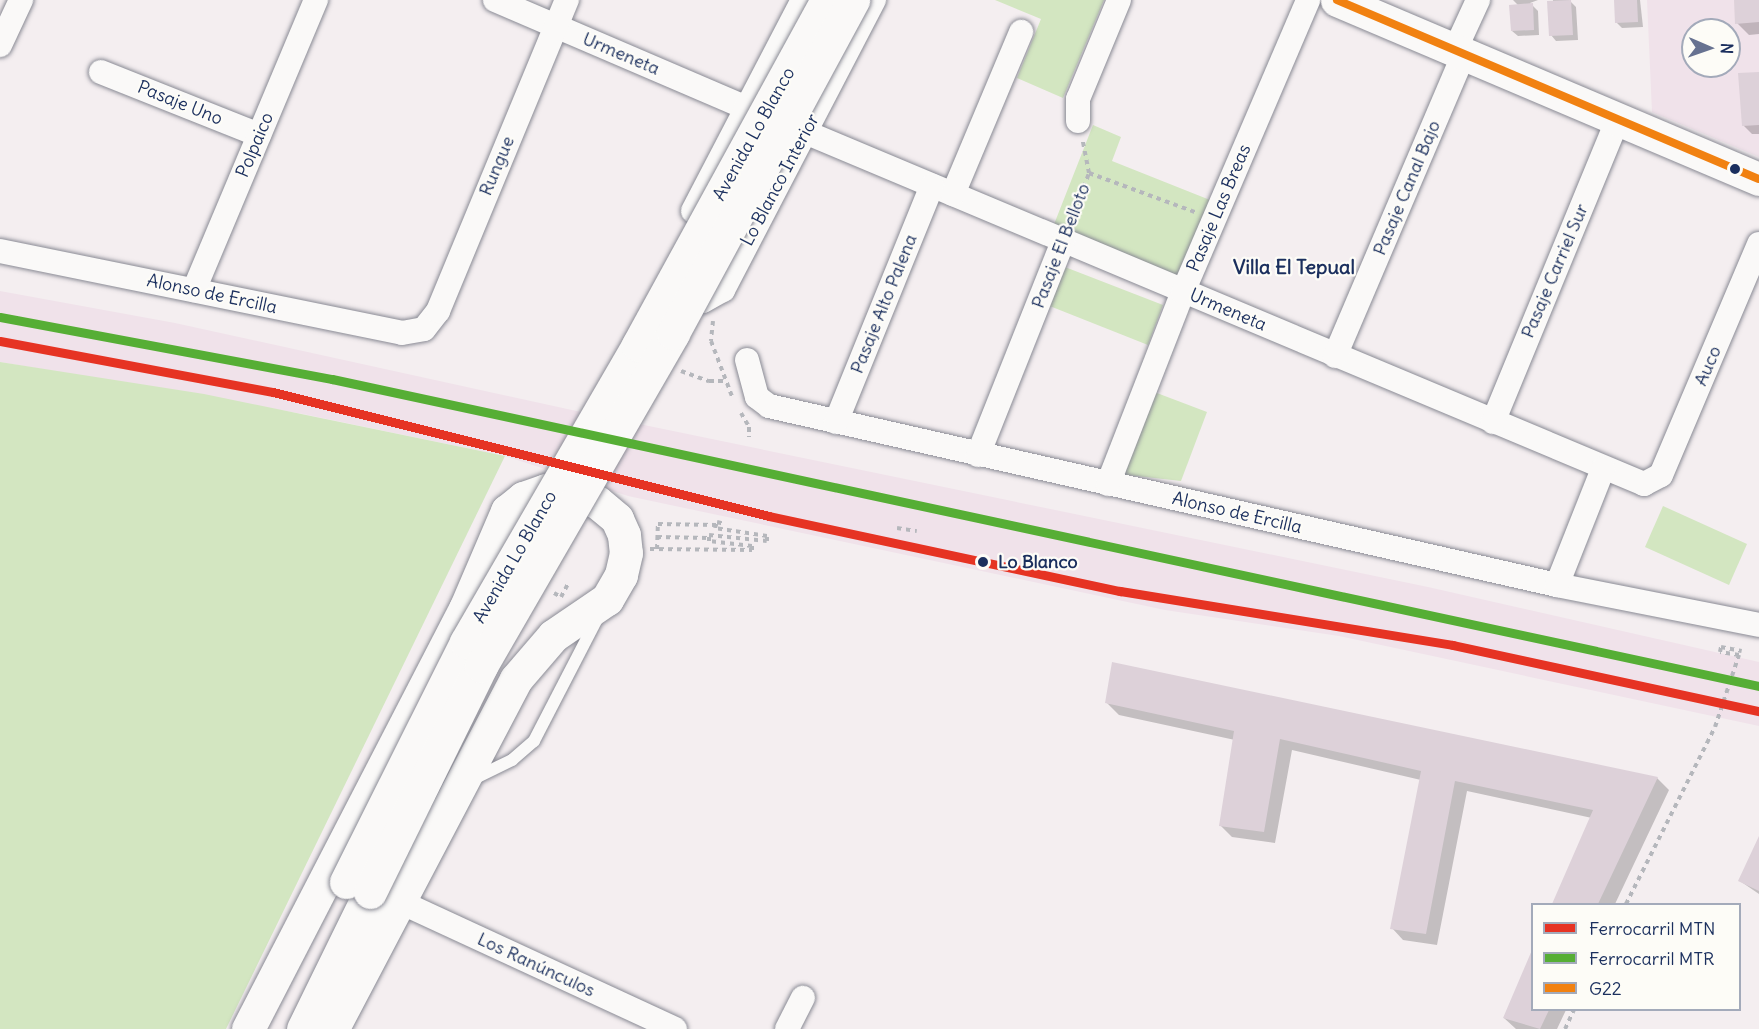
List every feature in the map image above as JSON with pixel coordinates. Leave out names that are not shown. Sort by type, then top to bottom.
[{"type":"main road","name":"Avenida Lo Blanco","points":[[273,1029],[371,892],[477,621],[633,355],[827,0]]},
{"type":"main road","name":"Avenida Lo Blanco","points":[[303,1029],[481,666],[667,343],[854,0]]},
{"type":"main road","points":[[1337,0],[1759,179]]},
{"type":"main road","points":[[248,1029],[465,609],[502,519],[513,505],[533,494],[558,490],[583,495],[611,512],[622,527],[626,553],[621,575],[607,599],[553,636],[516,679],[456,787],[371,892],[332,1029]]},
{"type":"street","points":[[0,45],[21,0]]},
{"type":"street","name":"Polpaico","points":[[194,290],[316,0]]},
{"type":"street","name":"Urmeneta","points":[[495,0],[747,108]]},
{"type":"street","name":"Rungue","points":[[424,329],[438,311],[567,0]]},
{"type":"street","points":[[628,339],[803,0]]},
{"type":"street","name":"Lo Blanco Interior","points":[[661,273],[670,293],[690,302],[703,301],[723,290],[874,0]]},
{"type":"street","points":[[1078,121],[1078,99],[1119,0]]},
{"type":"street","name":"Pasaje Las Breas","points":[[1108,484],[1183,292],[1308,0]]},
{"type":"street","name":"Pasaje Canal Bajo","points":[[1335,356],[1460,52],[1478,0]]},
{"type":"street","name":"Pasaje Alto Palena","points":[[836,422],[943,190],[1021,32]]},
{"type":"street","name":"Pasaje Uno","points":[[101,72],[259,135]]},
{"type":"street","name":"Pasaje Carriel Sur","points":[[1492,422],[1618,119]]},
{"type":"street","name":"Urmeneta","points":[[805,132],[1603,469],[1637,483],[1651,483]]},
{"type":"street","name":"Pasaje El Belloto","points":[[978,454],[1063,241]]},
{"type":"street","name":"Auco","points":[[1651,483],[1661,475],[1759,244]]},
{"type":"street","name":"Alonso de Ercilla","points":[[0,252],[402,333],[424,329]]},
{"type":"street","name":"Alonso de Ercilla","points":[[747,360],[762,403],[836,422],[1557,585],[1759,625]]},
{"type":"street","points":[[1557,585],[1603,469]]},
{"type":"street","name":"Los Ranúnculos","points":[[371,892],[675,1029]]},
{"type":"street","points":[[787,1029],[803,998]]},
{"type":"lane","points":[[456,787],[512,760],[534,741],[607,599]]},
{"type":"path","name":"Pasaje El Belloto","points":[[1063,241],[1089,173],[1078,121]]},
{"type":"path","points":[[1089,173],[1214,219]]},
{"type":"path","points":[[675,379],[681,370],[709,381],[724,381]]},
{"type":"path","points":[[657,549],[658,524],[725,524]]},
{"type":"path","points":[[657,537],[767,541],[767,536],[716,525]]},
{"type":"path","points":[[897,528],[917,531]]},
{"type":"path","points":[[646,549],[752,550],[752,546],[708,541],[709,538]]},
{"type":"path","points":[[1626,903],[1714,727],[1739,655],[1720,652],[1721,647],[1742,651]]},
{"type":"path","points":[[1565,1029],[1574,1011]]},
{"type":"shaded area","points":[[1647,0],[1759,0],[1759,157],[1652,112]]},
{"type":"shaded area","points":[[0,291],[175,323],[581,412],[1428,587],[1759,662],[1759,726],[1339,636],[1165,610],[628,496],[505,456],[303,414],[0,362]]},
{"type":"green space","points":[[995,0],[1104,0],[1063,98],[1017,78],[1041,19]]},
{"type":"green space","points":[[1093,125],[1121,137],[1112,161],[1210,200],[1177,282],[1051,232]]},
{"type":"green space","points":[[1052,262],[1163,305],[1148,345],[1037,301]]},
{"type":"green space","points":[[0,362],[204,394],[505,456],[226,1029],[0,1029]]},
{"type":"green space","points":[[1149,390],[1207,412],[1181,481],[1118,474]]},
{"type":"green space","points":[[1663,506],[1747,544],[1729,585],[1645,547]]},
{"type":"building","points":[[1571,0],[1573,35],[1549,36],[1547,1]]},
{"type":"building","points":[[1614,0],[1637,0],[1638,22],[1615,23]]},
{"type":"building","points":[[1734,0],[1759,0],[1759,22],[1741,24],[1741,18],[1735,18]]},
{"type":"building","points":[[1533,3],[1534,30],[1511,31],[1509,5]]},
{"type":"building","points":[[1759,72],[1759,125],[1742,126],[1738,78],[1741,78],[1741,73]]},
{"type":"building","points":[[1112,662],[1658,777],[1598,903],[1552,903],[1593,810],[1455,781],[1426,934],[1390,929],[1421,771],[1280,739],[1264,832],[1219,826],[1234,731],[1105,703]]},
{"type":"building","points":[[1759,836],[1759,891],[1738,881]]},
{"type":"building","points":[[1531,952],[1531,1011],[1549,1011],[1540,1029],[1503,1018]]},
{"type":"rail line","name":"MTR","points":[[0,317],[332,379],[1759,686]]},
{"type":"rail line","name":"MTN","points":[[0,341],[273,392],[769,516],[1120,591],[1453,645],[1759,711]]},
{"type":"transit line","name":"G22","points":[[1337,0],[1759,179]]},
{"type":"place","name":"Lo Blanco","points":[[983,562]]},
{"type":"district","name":"Villa El Tepual","points":[[1294,266]]}]
